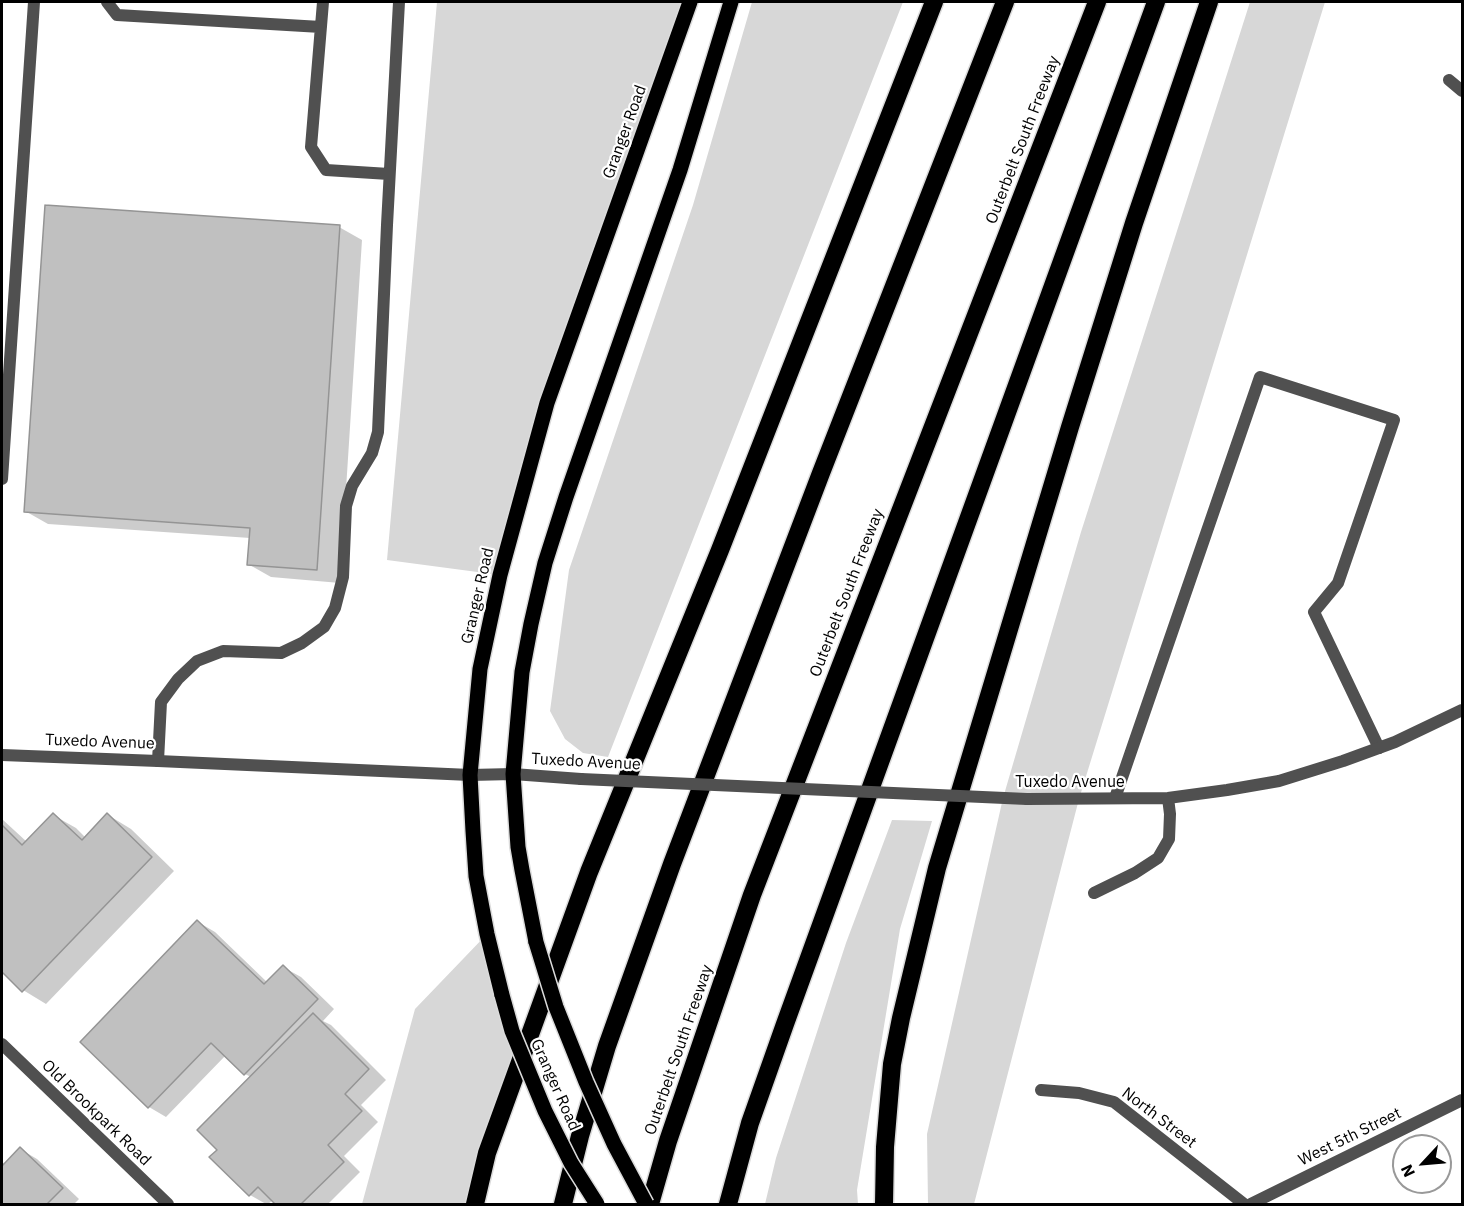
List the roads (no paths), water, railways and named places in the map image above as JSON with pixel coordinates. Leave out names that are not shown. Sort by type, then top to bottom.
[{"type":"highway","points":[[475,1204],[487,1153],[589,872],[724,539],[934,2]]},
{"type":"highway","points":[[563,1204],[580,1136],[607,1046],[672,864],[1005,2]]},
{"type":"highway","name":"Outerbelt South Freeway","points":[[648,1204],[752,895],[1097,2]]},
{"type":"highway","points":[[728,1204],[750,1123],[785,1024],[1156,2]]},
{"type":"highway","points":[[884,1204],[885,1147],[892,1064],[937,868],[1105,314],[1209,2]]},
{"type":"main road","name":"Granger Road","points":[[597,1204],[571,1162],[545,1111],[512,1031],[487,934],[476,876],[470,775],[480,669],[489,623],[505,555],[547,403],[690,2]]},
{"type":"main road","name":"Granger Road","points":[[648,1204],[614,1144],[556,1007],[536,942],[520,859],[513,774],[522,672],[545,563],[680,170],[731,2]]},
{"type":"street","points":[[2,479],[34,2]]},
{"type":"street","points":[[107,2],[117,15],[321,27]]},
{"type":"street","points":[[323,2],[311,147],[326,170],[389,174]]},
{"type":"street","points":[[158,761],[161,702],[178,679],[197,661],[223,651],[281,653],[302,643],[324,627],[335,608],[343,577],[346,506],[352,486],[372,453],[378,432],[399,2]]},
{"type":"street","points":[[1449,80],[1462,91]]},
{"type":"street","points":[[1115,798],[1260,377],[1394,420],[1338,583],[1314,612],[1379,748]]},
{"type":"street","name":"Tuxedo Avenue","points":[[2,755],[470,775],[513,774],[1028,799],[1168,798],[1279,781],[1395,742],[1462,710]]},
{"type":"street","points":[[1094,893],[1135,873],[1158,858],[1168,838],[1170,814],[1168,798]]},
{"type":"street","name":"Old Brookpark Road","points":[[2,1044],[168,1204]]},
{"type":"street","name":"North Street","points":[[1041,1090],[1079,1093],[1114,1102],[1244,1204]]},
{"type":"street","name":"West 5th Street","points":[[1251,1204],[1462,1100]]}]
